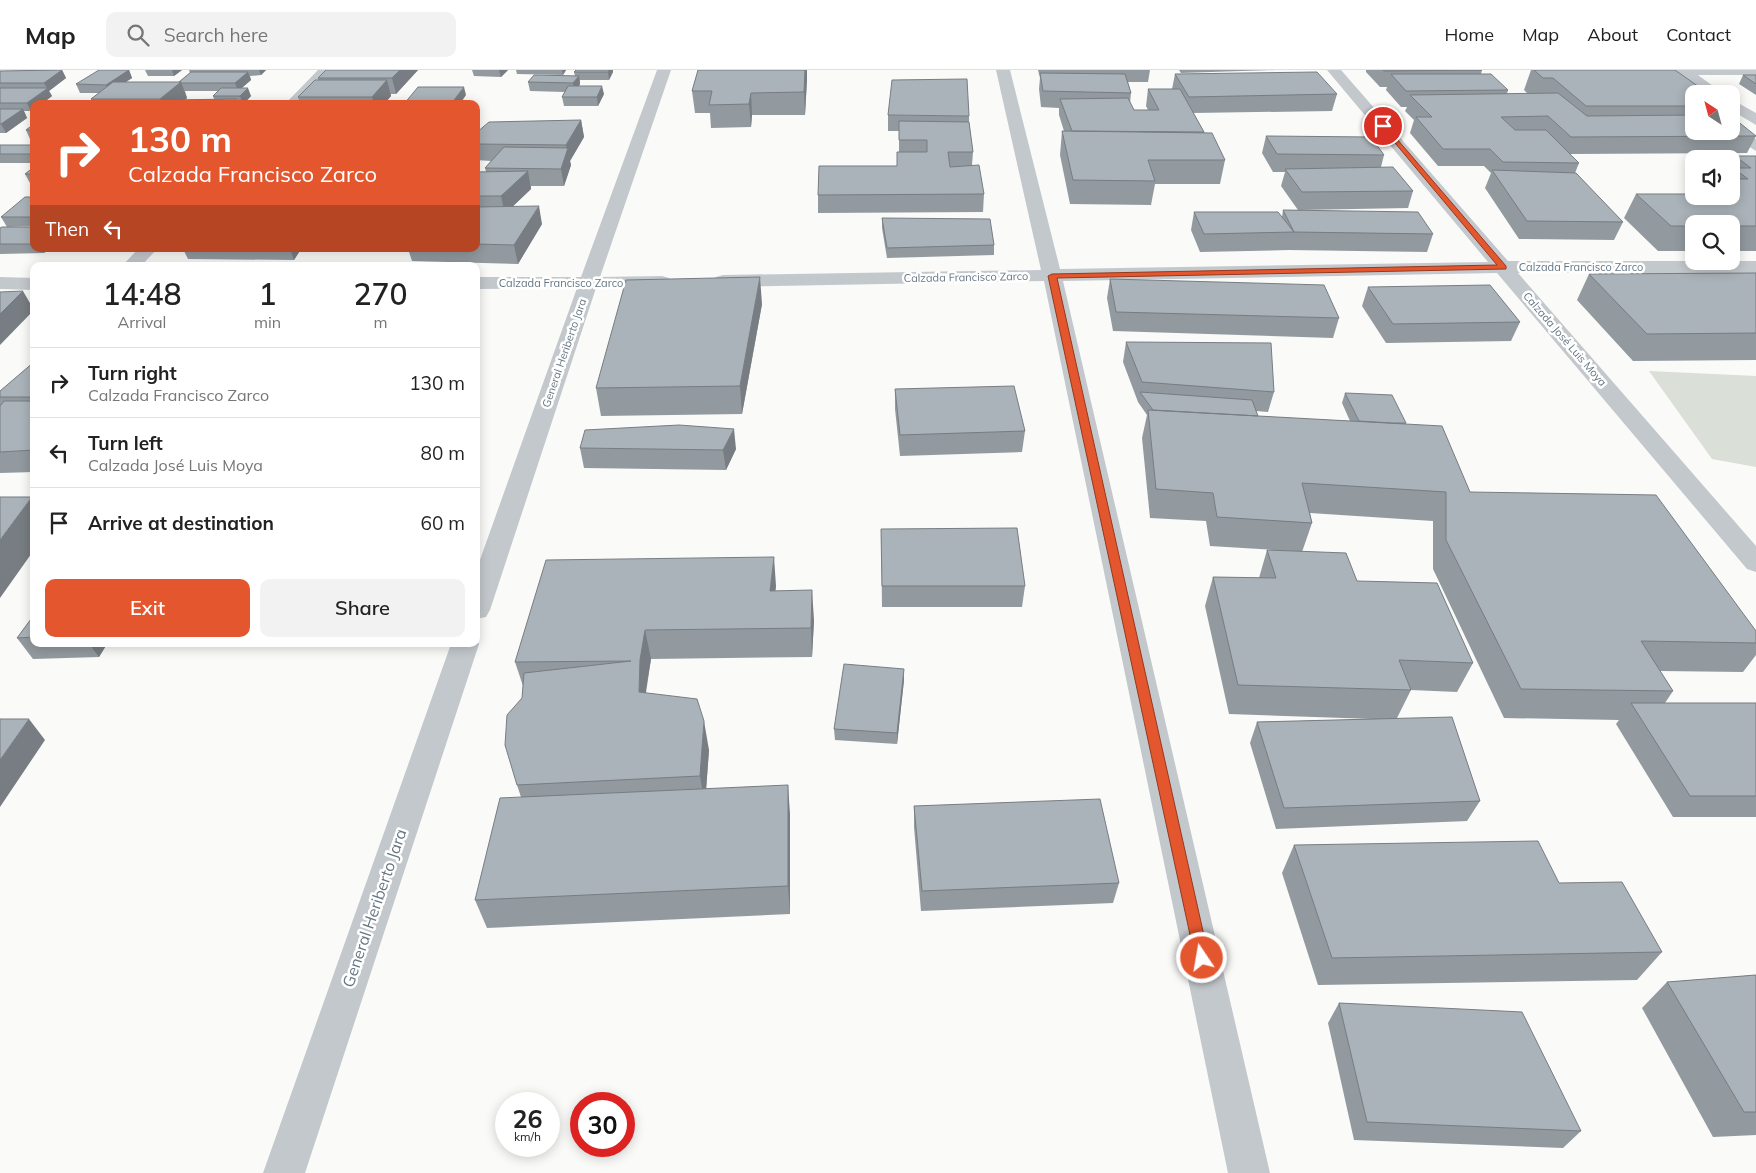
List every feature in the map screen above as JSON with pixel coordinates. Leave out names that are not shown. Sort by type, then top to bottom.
[{"type":"street","points":[[296,100],[326,70]]},
{"type":"street","name":"General Heriberto Jara","points":[[480,598],[588,283],[664,70]]},
{"type":"street","points":[[1003,70],[1052,276],[1249,1173]]},
{"type":"street","name":"Calzada José Luis Moya","points":[[1334,70],[1756,563]]},
{"type":"street","points":[[1683,70],[1756,71]]},
{"type":"street","points":[[1683,70],[1704,85]]},
{"type":"street","points":[[1740,109],[1756,120]]},
{"type":"street","points":[[1740,135],[1756,146]]},
{"type":"street","points":[[135,262],[145,252]]},
{"type":"street","name":"Calzada Francisco Zarco","points":[[706,281],[1503,268],[1756,267]]},
{"type":"street","name":"Calzada Francisco Zarco","points":[[480,283],[677,282]]},
{"type":"street","points":[[0,283],[30,284]]},
{"type":"street","name":"General Heriberto Jara","points":[[284,1173],[464,647]]},
{"type":"shaded area","points":[[1649,371],[1756,376],[1756,467],[1712,459]]},
{"type":"building","points":[[62,70],[44,83],[0,83],[0,71]]},
{"type":"building","points":[[99,70],[129,70],[106,85],[76,84]]},
{"type":"building","points":[[326,70],[400,70],[392,78],[318,78]]},
{"type":"building","points":[[576,70],[609,70],[608,72],[574,72]]},
{"type":"building","points":[[698,70],[805,70],[804,92],[751,93],[749,104],[709,105],[712,91],[692,91]]},
{"type":"building","points":[[1383,70],[1482,70],[1384,71]]},
{"type":"building","points":[[1534,70],[1675,70],[1696,85],[1685,85],[1685,106],[1586,106],[1553,78],[1543,78]]},
{"type":"building","points":[[191,72],[248,72],[235,83],[179,82]]},
{"type":"building","points":[[1317,72],[1337,94],[1189,97],[1175,74]]},
{"type":"building","points":[[1040,73],[1125,74],[1131,93],[1043,91]]},
{"type":"building","points":[[1391,74],[1491,74],[1508,90],[1406,91]]},
{"type":"building","points":[[534,75],[579,76],[573,83],[528,82]]},
{"type":"building","points":[[1743,75],[1756,75],[1756,84]]},
{"type":"building","points":[[967,79],[969,116],[888,115],[892,80]]},
{"type":"building","points":[[315,80],[387,80],[372,97],[298,97]]},
{"type":"building","points":[[113,82],[181,82],[160,99],[91,99]]},
{"type":"building","points":[[568,86],[602,86],[597,97],[562,97]]},
{"type":"building","points":[[418,87],[464,87],[454,100],[407,100]]},
{"type":"building","points":[[0,88],[48,88],[27,103],[0,103]]},
{"type":"building","points":[[221,88],[248,88],[240,96],[213,96]]},
{"type":"building","points":[[1148,89],[1180,89],[1204,132],[1072,131],[1060,99],[1128,98],[1134,110],[1159,110]]},
{"type":"building","points":[[1558,93],[1587,116],[1685,115],[1685,136],[1571,137],[1548,116],[1501,117],[1515,130],[1546,130],[1579,163],[1503,162],[1490,149],[1443,149],[1416,117],[1432,117],[1410,95]]},
{"type":"building","points":[[236,99],[235,100],[170,100]]},
{"type":"building","points":[[0,109],[23,109],[0,124]]},
{"type":"building","points":[[581,120],[566,145],[480,144],[480,130],[489,122]]},
{"type":"building","points":[[899,121],[969,122],[973,152],[948,152],[950,167],[979,165],[984,194],[818,195],[819,166],[897,166],[897,152],[927,152],[927,140],[899,140]]},
{"type":"building","points":[[1740,123],[1756,136],[1740,136]]},
{"type":"building","points":[[1062,131],[1212,133],[1225,160],[1148,160],[1155,181],[1073,180]]},
{"type":"building","points":[[1266,136],[1371,137],[1384,155],[1277,154]]},
{"type":"building","points":[[0,145],[30,145],[30,154],[0,154]]},
{"type":"building","points":[[504,147],[568,148],[561,169],[485,168]]},
{"type":"building","points":[[1740,156],[1756,156],[1756,226],[1740,226],[1740,215],[1685,215],[1685,226],[1671,226],[1636,194],[1685,194],[1685,205],[1740,205],[1740,179],[1748,179],[1740,173],[1740,168],[1751,168],[1740,160]]},
{"type":"building","points":[[1393,167],[1413,191],[1302,192],[1285,169]]},
{"type":"building","points":[[1492,170],[1576,173],[1623,222],[1527,221]]},
{"type":"building","points":[[528,171],[501,196],[480,196],[480,172]]},
{"type":"building","points":[[25,197],[30,197],[30,217],[1,217]]},
{"type":"building","points":[[539,206],[514,245],[480,244],[480,207]]},
{"type":"building","points":[[1283,210],[1418,212],[1433,234],[1294,232]]},
{"type":"building","points":[[1194,212],[1278,212],[1294,232],[1204,234]]},
{"type":"building","points":[[882,218],[990,219],[994,245],[887,248]]},
{"type":"building","points":[[30,227],[30,244],[0,244],[0,228]]},
{"type":"building","points":[[1756,273],[1756,333],[1647,334],[1589,274]]},
{"type":"building","points":[[760,277],[740,386],[596,388],[626,280]]},
{"type":"building","points":[[1110,279],[1324,285],[1339,318],[1116,312]]},
{"type":"building","points":[[1490,285],[1520,322],[1393,324],[1368,287]]},
{"type":"building","points":[[23,291],[0,314],[0,292]]},
{"type":"building","points":[[1126,342],[1271,343],[1274,392],[1142,382]]},
{"type":"building","points":[[30,365],[30,397],[0,397],[0,391]]},
{"type":"building","points":[[1014,386],[1025,431],[900,435],[895,389]]},
{"type":"building","points":[[1140,392],[1252,400],[1258,416],[1153,410]]},
{"type":"building","points":[[1345,393],[1392,395],[1406,423],[1359,421]]},
{"type":"building","points":[[4,401],[30,401],[30,450],[0,452],[0,406]]},
{"type":"building","points":[[1148,410],[1442,426],[1470,492],[1656,495],[1756,631],[1756,643],[1641,641],[1673,691],[1521,689],[1446,540],[1446,492],[1302,483],[1312,523],[1217,517],[1213,493],[1156,489]]},
{"type":"building","points":[[679,425],[734,429],[723,450],[580,448],[585,430]]},
{"type":"building","points":[[0,497],[30,497],[30,500],[0,540]]},
{"type":"building","points":[[1017,528],[1025,586],[882,586],[881,529]]},
{"type":"building","points":[[1267,550],[1346,553],[1357,581],[1437,583],[1473,663],[1399,660],[1411,690],[1238,685],[1213,577],[1276,578]]},
{"type":"building","points":[[774,557],[770,591],[812,590],[811,628],[645,630],[640,660],[639,692],[697,699],[704,721],[700,776],[517,785],[505,745],[507,715],[522,698],[524,673],[631,661],[515,662],[546,560]]},
{"type":"building","points":[[30,620],[30,637],[17,638]]},
{"type":"building","points":[[844,664],[904,669],[897,733],[834,729]]},
{"type":"building","points":[[1631,703],[1756,703],[1756,796],[1690,796]]},
{"type":"building","points":[[1452,717],[1480,801],[1284,808],[1257,722]]},
{"type":"building","points":[[0,719],[29,719],[0,760]]},
{"type":"building","points":[[788,785],[788,886],[475,900],[500,798]]},
{"type":"building","points":[[1100,799],[1119,883],[922,891],[914,806]]},
{"type":"building","points":[[1538,841],[1559,883],[1622,882],[1662,952],[1332,958],[1294,845]]},
{"type":"building","points":[[1756,975],[1756,1112],[1744,1112],[1667,982]]},
{"type":"building","points":[[1339,1003],[1522,1012],[1581,1131],[1367,1122]]},
{"type":"route","points":[[1202,958],[1052,276],[1503,268],[1383,126]]}]
